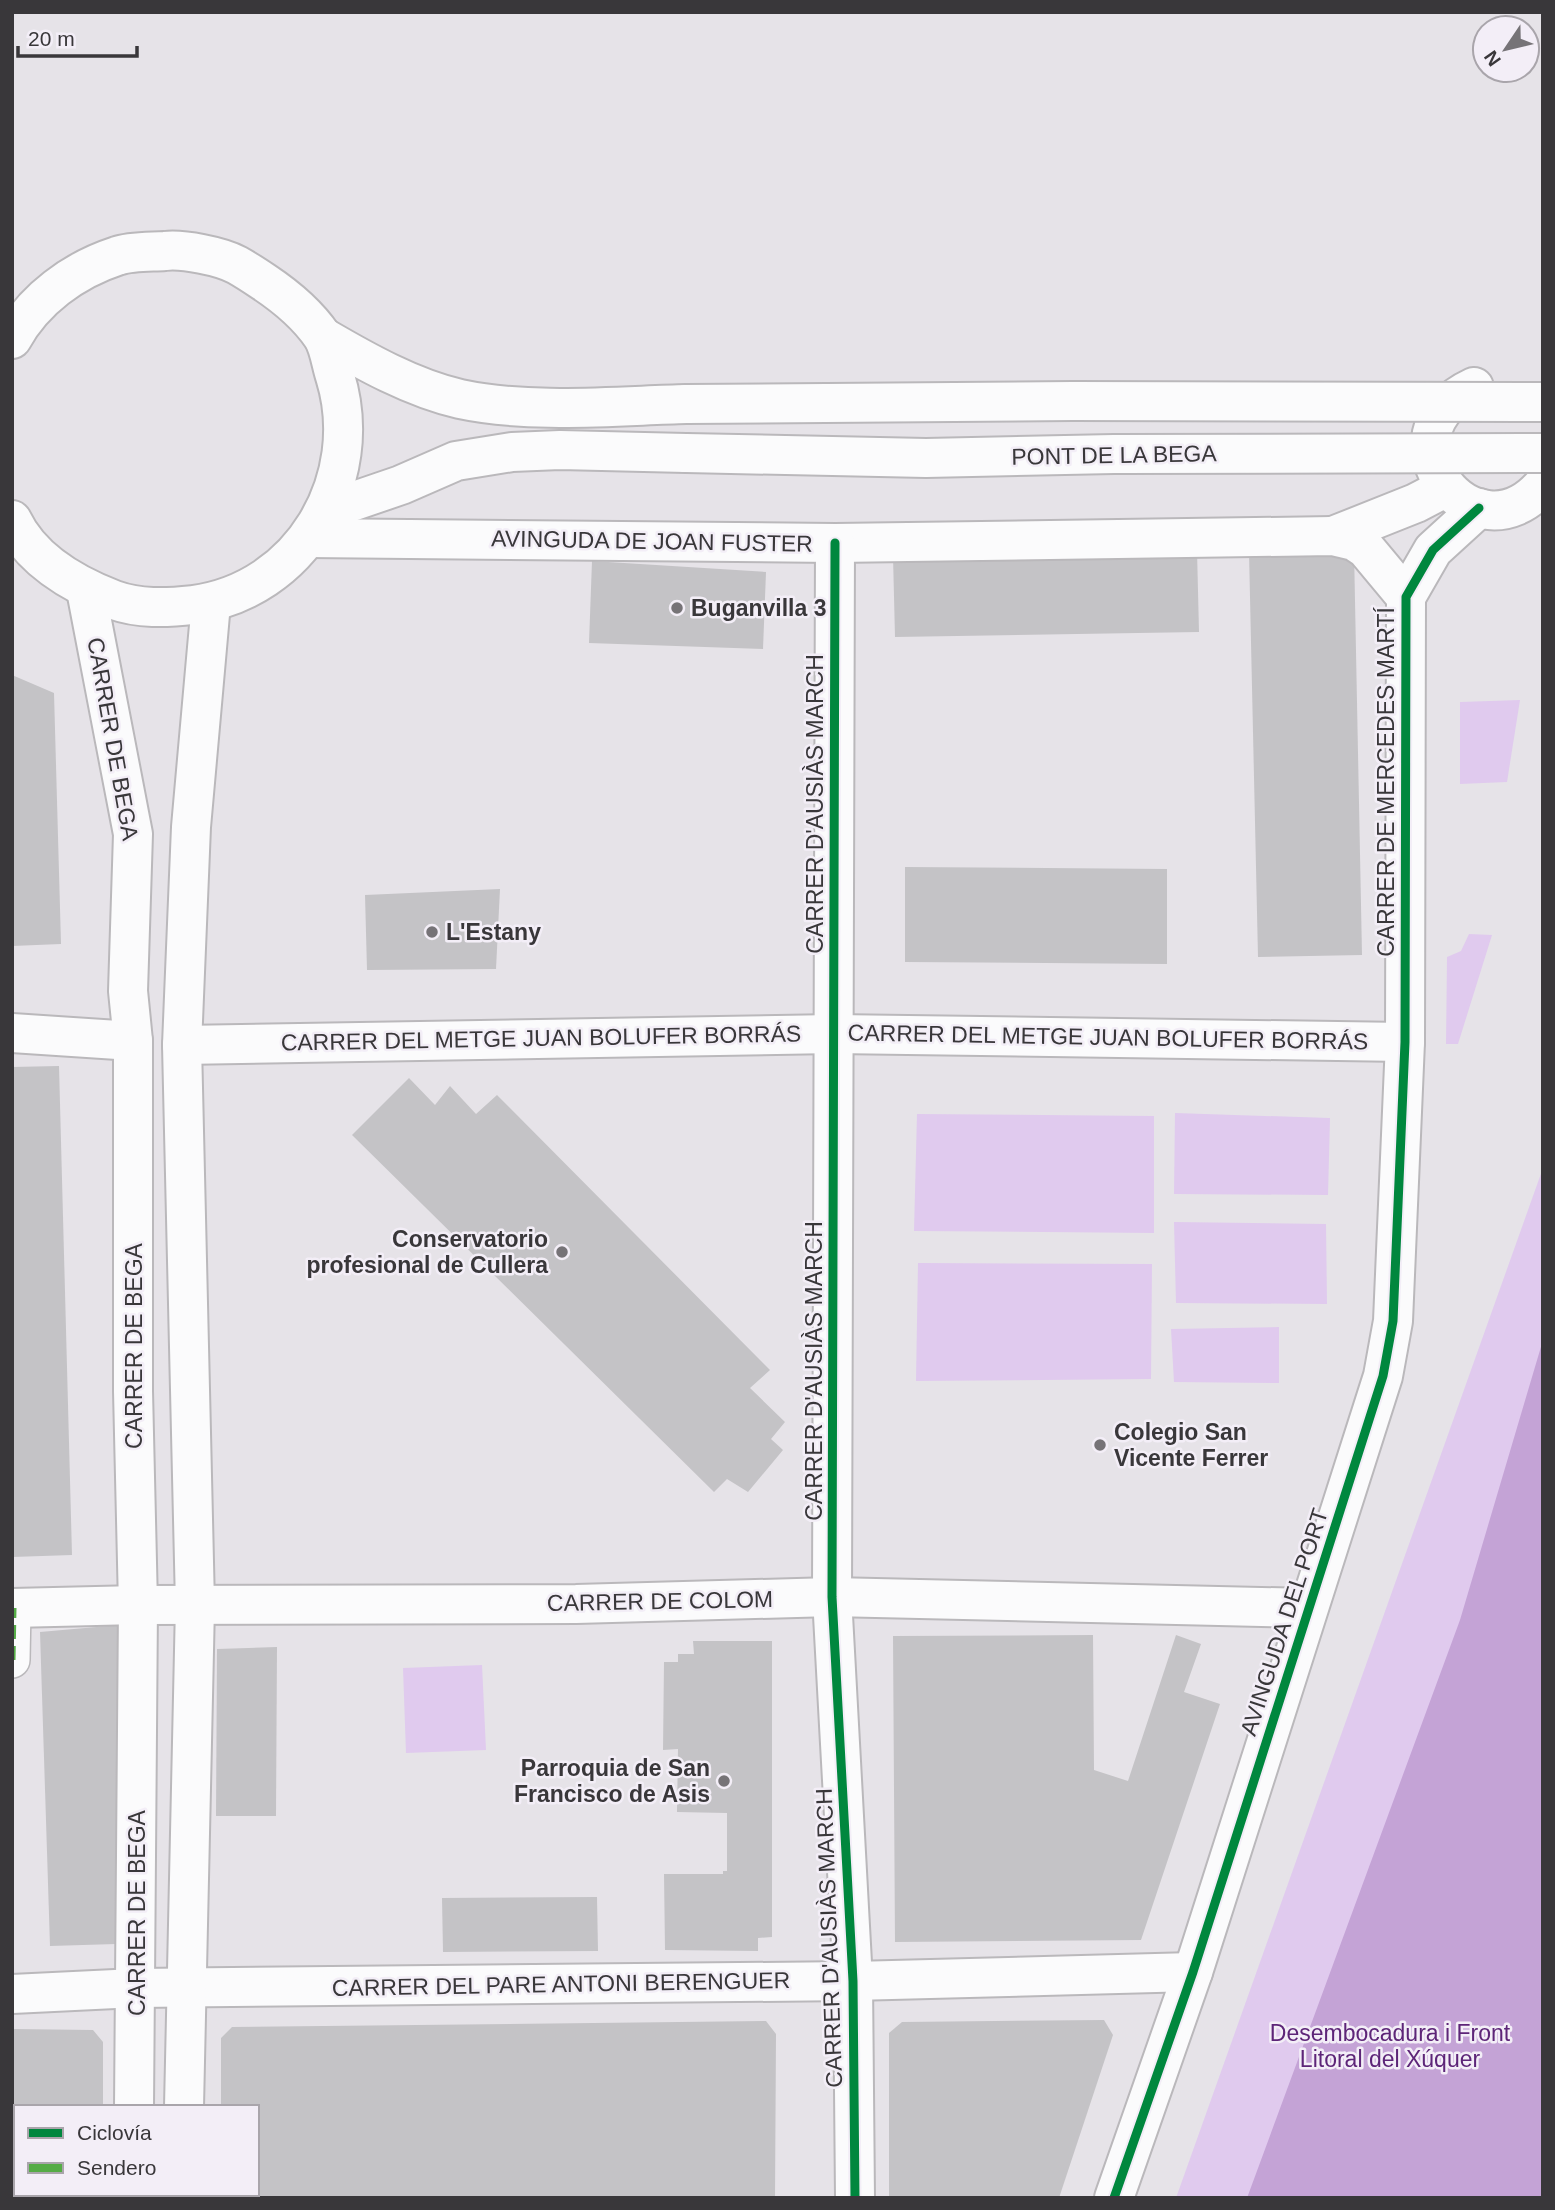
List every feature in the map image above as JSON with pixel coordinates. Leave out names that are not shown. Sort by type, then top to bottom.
[{"type":"street","points":[[12,339],[23,319],[66,279],[119,255],[178,250],[235,264],[285,295],[323,337],[400,378],[458,399],[517,407],[1073,401],[1543,402]]},
{"type":"street","points":[[12,520],[16,529],[47,564],[86,590],[126,604],[168,608],[211,603],[248,589],[281,566],[316,524],[343,456],[341,397],[323,337]]},
{"type":"street","points":[[1406,597],[1406,546],[1431,495],[1434,470],[1430,450],[1432,430],[1441,411],[1455,396],[1473,387],[1493,384],[1513,387],[1531,397],[1543,409]]},
{"type":"street","name":"PONT DE LA BEGA","points":[[316,524],[456,461],[512,452],[560,450],[926,458],[1114,454],[1543,453]]},
{"type":"street","points":[[1333,536],[1431,495],[1460,501],[1479,509],[1499,510],[1518,505],[1543,485]]},
{"type":"street","name":"CARRER DE MERCEDES MARTÍ","points":[[1405,1042],[1406,597],[1433,550],[1479,509]]},
{"type":"street","name":"AVINGUDA DE JOAN FUSTER","points":[[316,524],[835,543],[1333,536]]},
{"type":"street","points":[[1333,536],[1354,541],[1366,549],[1406,597]]},
{"type":"street","name":"CARRER D'AUSIÀS MARCH","points":[[835,543],[832,1597],[853,1981],[855,2198]]},
{"type":"street","name":"CARRER DE BEGA","points":[[86,590],[133,834],[128,991],[133,1041],[133,1391],[138,1605],[134,2105]]},
{"type":"street","points":[[184,2105],[195,1605],[182,1045],[191,827],[211,603]]},
{"type":"street","points":[[12,1033],[133,1041]]},
{"type":"street","name":"CARRER DEL METGE JUAN BOLUFER BORRÁS","points":[[182,1045],[834,1034],[1405,1042]]},
{"type":"street","name":"AVINGUDA DEL PORT","points":[[1114,2198],[1193,1972],[1383,1376],[1393,1321],[1405,1042]]},
{"type":"street","name":"CARRER DE COLOM","points":[[13,1608],[138,1605],[576,1604],[832,1597],[1308,1608]]},
{"type":"street","points":[[12,1660],[13,1608]]},
{"type":"street","name":"CARRER DEL PARE ANTONI BERENGUER","points":[[12,1994],[136,1988],[853,1981],[1193,1972]]},
{"type":"green space","points":[[1520,700],[1507,782],[1460,784],[1460,702]]},
{"type":"green space","points":[[1469,934],[1492,935],[1458,1044],[1446,1044],[1447,957],[1461,951]]},
{"type":"green space","points":[[1175,1113],[1330,1118],[1328,1195],[1174,1194]]},
{"type":"green space","points":[[917,1114],[1154,1116],[1154,1233],[914,1231]]},
{"type":"green space","name":"Desembocadura i Front Litoral del Xúquer","points":[[1543,1168],[1543,2198],[1176,2198]]},
{"type":"green space","points":[[1174,1222],[1326,1224],[1327,1304],[1176,1303]]},
{"type":"green space","points":[[918,1263],[1152,1264],[1151,1379],[916,1381]]},
{"type":"green space","points":[[1279,1327],[1279,1383],[1174,1382],[1171,1329]]},
{"type":"green space","points":[[482,1665],[486,1750],[406,1753],[403,1668]]},
{"type":"shaded area","name":"Desembocadura i Front Litoral del Xúquer","points":[[1543,1340],[1543,2198],[1247,2198],[1460,1620]]},
{"type":"building","points":[[1197,550],[1199,632],[895,637],[893,556]]},
{"type":"building","points":[[1354,550],[1362,955],[1258,957],[1249,552]]},
{"type":"building","name":"Buganvilla 3","points":[[592,561],[766,572],[763,649],[589,643]]},
{"type":"building","points":[[12,675],[54,693],[61,944],[12,946]]},
{"type":"building","points":[[905,867],[1167,869],[1167,964],[905,962]]},
{"type":"building","name":"L'Estany","points":[[500,889],[496,969],[367,970],[365,895]]},
{"type":"building","points":[[59,1066],[72,1555],[12,1557],[12,1067]]},
{"type":"building","name":"Conservatorio profesional de Cullera","points":[[409,1078],[435,1105],[450,1086],[476,1114],[497,1095],[770,1370],[750,1388],[785,1422],[771,1439],[783,1450],[748,1492],[727,1479],[714,1492],[352,1135]]},
{"type":"building","points":[[119,1625],[116,1944],[50,1946],[40,1632]]},
{"type":"building","points":[[1093,1635],[1094,1770],[1128,1781],[1176,1635],[1201,1644],[1184,1692],[1220,1704],[1141,1940],[895,1942],[893,1636]]},
{"type":"building","name":"Parroquia de San Francisco de Asis","points":[[693,1641],[772,1641],[772,1937],[758,1938],[758,1951],[665,1950],[664,1874],[723,1874],[723,1871],[727,1871],[727,1813],[677,1812],[678,1749],[663,1750],[664,1662],[678,1662],[678,1654],[694,1654]]},
{"type":"building","points":[[277,1647],[276,1816],[216,1816],[217,1649]]},
{"type":"building","points":[[597,1897],[598,1951],[443,1952],[442,1898]]},
{"type":"building","points":[[1104,2020],[1113,2035],[1059,2198],[889,2198],[889,2033],[902,2022]]},
{"type":"building","points":[[766,2021],[776,2034],[775,2198],[220,2198],[259,2196],[259,2105],[221,2105],[221,2038],[232,2027]]},
{"type":"building","points":[[12,2029],[93,2030],[103,2042],[103,2105],[14,2105],[12,2156]]},
{"type":"marked path","points":[[12,1660],[13,1608]]},
{"type":"cycle path","points":[[1114,2198],[1193,1972],[1383,1376],[1393,1321],[1405,1042],[1406,597],[1433,550],[1479,508]]},
{"type":"cycle path","points":[[835,543],[832,1597],[853,1981],[855,2198]]},
{"type":"place","name":"Buganvilla 3","points":[[677,608]]},
{"type":"place","name":"L'Estany","points":[[432,932]]},
{"type":"place","name":"Conservatorio profesional de Cullera","points":[[562,1252]]},
{"type":"place","name":"Colegio San Vicente Ferrer","points":[[1100,1445]]},
{"type":"place","name":"Parroquia de San Francisco de Asis","points":[[724,1781]]}]
